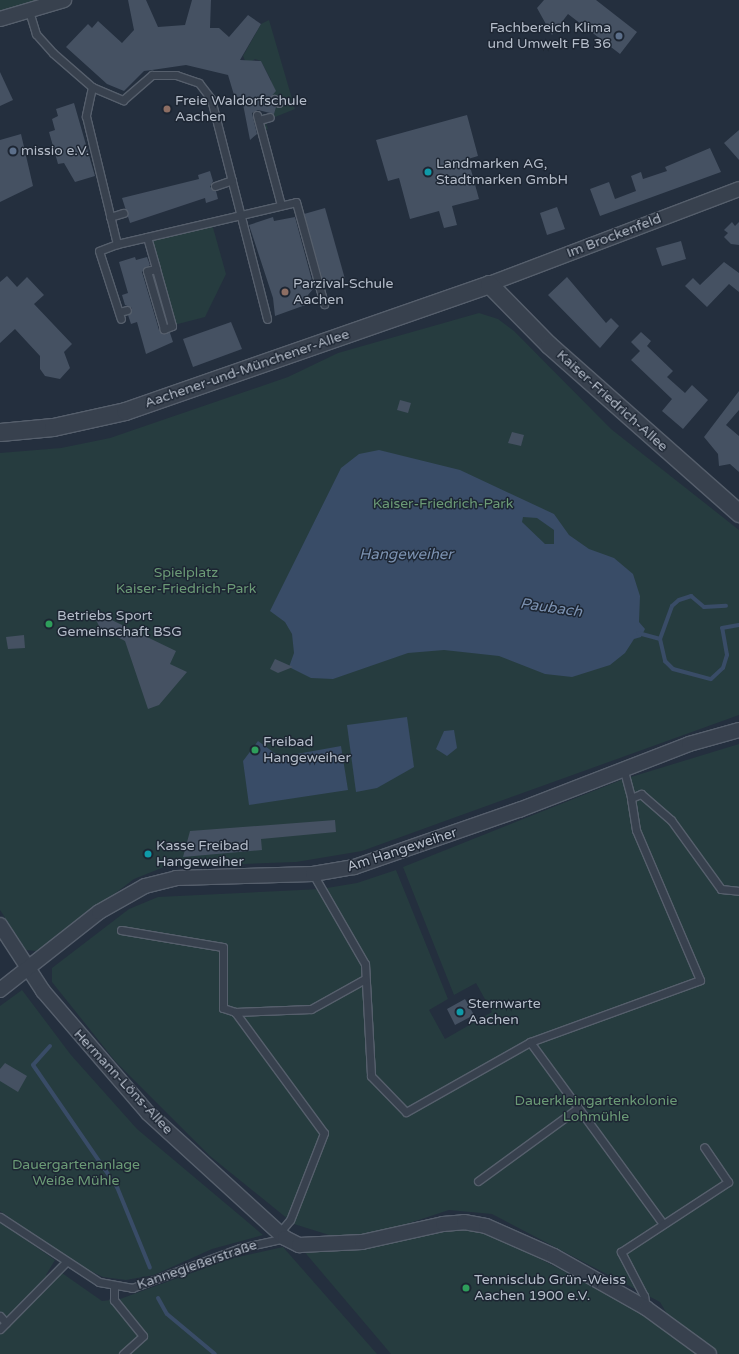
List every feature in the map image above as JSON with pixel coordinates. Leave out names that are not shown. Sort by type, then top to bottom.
[{"type":"street","points":[[0,19],[64,0]]},
{"type":"street","name":"Im Brockenfeld","points":[[489,284],[739,189]]},
{"type":"street","name":"Aachener-und-Münchener-Allee","points":[[0,432],[53,427],[125,411],[489,284]]},
{"type":"street","name":"Kaiser-Friedrich-Allee","points":[[489,284],[549,345],[739,513]]},
{"type":"street","name":"Am Hangeweiher","points":[[0,990],[99,912],[145,886],[176,878],[313,874],[395,855],[624,771],[689,744],[739,730]]},
{"type":"street","name":"Hermann-Löns-Allee","points":[[0,925],[28,969],[84,1041],[148,1113],[283,1235]]},
{"type":"street","points":[[283,1235],[298,1245],[362,1242],[443,1224],[464,1222],[486,1226],[554,1256],[646,1308],[709,1354]]},
{"type":"lane","points":[[29,11],[40,39],[92,87],[123,100],[152,76],[176,75],[199,83],[211,99],[267,319]]},
{"type":"lane","points":[[92,87],[86,116],[117,244]]},
{"type":"lane","points":[[270,117],[258,117],[281,205]]},
{"type":"lane","points":[[215,186],[232,180]]},
{"type":"lane","points":[[127,310],[120,316],[98,252],[117,244],[296,202],[324,304]]},
{"type":"lane","points":[[110,216],[123,213]]},
{"type":"lane","points":[[147,237],[156,268],[172,326],[164,328],[147,271],[156,268]]},
{"type":"lane","points":[[313,874],[365,964],[371,1076],[406,1112],[530,1042],[700,980],[636,830],[631,798],[624,771]]},
{"type":"lane","points":[[631,798],[641,794],[671,820],[721,889],[739,890]]},
{"type":"lane","points":[[121,930],[223,947],[223,1008],[235,1012],[311,1009],[365,979]]},
{"type":"lane","points":[[235,1012],[324,1133],[283,1235]]},
{"type":"lane","points":[[530,1042],[663,1224]]},
{"type":"lane","points":[[478,1181],[578,1108]]},
{"type":"lane","points":[[646,1308],[644,1296],[621,1252],[728,1182],[704,1147]]},
{"type":"lane","name":"Kannegießerstraße","points":[[0,1217],[65,1263],[102,1284],[132,1288],[240,1248],[283,1235]]},
{"type":"lane","points":[[0,1329],[65,1263]]},
{"type":"lane","points":[[114,1286],[114,1300],[143,1336],[123,1354]]},
{"type":"lane","points":[[0,1316],[6,1323]]},
{"type":"green space","points":[[0,0],[56,0],[0,16]]},
{"type":"green space","points":[[269,20],[295,109],[265,121],[268,129],[261,131],[259,114],[272,115],[276,107],[270,96],[271,80],[261,61],[255,59],[247,65],[243,56],[261,24]]},
{"type":"green space","points":[[212,224],[226,274],[205,317],[174,325],[149,238]]},
{"type":"green space","name":"Kaiser-Friedrich-Park","points":[[479,313],[498,319],[514,331],[611,429],[739,530],[739,715],[362,851],[296,862],[164,867],[134,879],[46,946],[36,951],[26,950],[0,910],[0,453],[61,448],[110,438],[288,377],[338,353]]},
{"type":"green space","name":"Dauerkleingartenkolonie Lohmühle","points":[[739,744],[739,1354],[719,1354],[669,1317],[660,1302],[492,1214],[449,1210],[364,1238],[329,1235],[294,1224],[210,1156],[115,1061],[52,982],[52,968],[129,909],[158,897],[321,889],[357,883],[396,870],[448,999],[429,1010],[445,1039],[492,1012],[476,983],[454,995],[403,867],[621,780]]},
{"type":"green space","name":"Dauergartenanlage Weiße Mühle","points":[[22,990],[71,1055],[137,1129],[263,1235],[212,1249],[154,1275],[126,1280],[103,1277],[78,1265],[0,1211],[0,1006]]},
{"type":"green space","points":[[0,1222],[55,1260],[46,1275],[54,1280],[62,1273],[102,1301],[120,1299],[230,1259],[283,1247],[377,1354],[0,1354]]},
{"type":"green space","name":"Tennisclub Grün-Weiss Aachen 1900 e.V.","points":[[445,1228],[484,1231],[552,1265],[641,1312],[696,1354],[391,1354],[302,1249]]},
{"type":"water","name":"Hangeweiher","points":[[379,450],[460,470],[554,514],[569,535],[589,549],[614,558],[633,574],[640,596],[639,622],[645,629],[641,637],[634,639],[625,653],[610,665],[572,677],[545,674],[499,656],[444,650],[408,653],[333,679],[311,678],[289,667],[294,653],[292,634],[285,622],[270,611],[341,468],[359,454]],"holes":[[[523,517],[537,518],[554,530],[554,544],[545,544],[522,522]]]},
{"type":"water","points":[[407,717],[414,767],[377,788],[356,792],[347,725]]},
{"type":"water","points":[[454,730],[457,748],[447,756],[436,749],[444,731]]},
{"type":"water","points":[[258,741],[280,757],[341,746],[348,790],[249,805],[243,761]]},
{"type":"building","points":[[128,0],[146,0],[158,27],[185,25],[192,0],[211,0],[210,28],[219,28],[229,37],[248,15],[261,24],[240,60],[261,61],[276,91],[269,99],[276,107],[274,114],[258,110],[252,113],[257,134],[250,140],[242,99],[234,95],[228,75],[186,65],[144,71],[124,91],[107,84],[66,47],[88,24],[92,28],[98,21],[122,43],[134,30]]},
{"type":"building","points":[[544,0],[596,0],[637,32],[620,54],[568,14],[552,35],[537,8]]},
{"type":"building","points":[[0,72],[13,100],[0,106]]},
{"type":"building","points":[[74,103],[95,176],[75,182],[64,163],[58,164],[49,132],[55,130],[52,119],[58,116],[56,109]]},
{"type":"building","name":"Landmarken AG, Stadtmarken GmbH","points":[[467,115],[478,156],[468,159],[479,199],[452,206],[457,225],[444,228],[439,211],[410,219],[399,178],[388,181],[376,140]]},
{"type":"building","points":[[739,130],[739,160],[724,143]]},
{"type":"building","name":"missio e.V.","points":[[21,134],[33,186],[0,202],[0,140]]},
{"type":"building","points":[[710,148],[721,172],[600,216],[590,189],[609,182],[615,199],[636,191],[631,176],[641,172],[643,179],[667,171],[665,167]]},
{"type":"building","points":[[210,171],[213,181],[210,187],[216,191],[218,199],[206,203],[205,198],[130,223],[122,198],[199,179],[198,175]]},
{"type":"building","points":[[557,207],[565,229],[547,235],[540,213]]},
{"type":"building","points":[[325,208],[345,279],[324,285],[304,214]]},
{"type":"building","points":[[273,217],[274,221],[295,217],[314,288],[308,295],[311,303],[275,316],[273,298],[249,225]]},
{"type":"building","points":[[732,222],[735,226],[739,222],[739,245],[731,244],[724,237],[728,233],[724,230]]},
{"type":"building","points":[[681,241],[686,259],[662,266],[656,248]]},
{"type":"building","points":[[135,257],[136,260],[147,257],[150,265],[142,272],[159,330],[170,333],[173,342],[146,354],[137,322],[131,324],[128,315],[132,308],[125,305],[122,295],[128,293],[119,262]]},
{"type":"building","points":[[724,262],[739,273],[739,292],[729,284],[707,307],[685,286],[693,278],[700,285]]},
{"type":"building","points":[[7,276],[17,287],[27,277],[44,295],[34,304],[72,344],[64,352],[70,368],[60,379],[45,376],[40,369],[40,356],[15,329],[0,343],[0,282]]},
{"type":"building","points":[[567,277],[606,323],[611,318],[619,326],[600,348],[548,295]]},
{"type":"building","points":[[231,322],[242,349],[193,367],[183,339]]},
{"type":"building","points":[[641,332],[651,341],[647,346],[673,371],[667,377],[685,393],[692,385],[708,400],[683,429],[662,411],[672,399],[631,360],[640,351],[631,342]]},
{"type":"building","points":[[739,391],[739,410],[726,425],[739,436],[739,472],[730,464],[719,466],[718,454],[704,437]]},
{"type":"building","points":[[400,400],[411,403],[408,413],[397,410]]},
{"type":"building","points":[[512,432],[524,435],[521,446],[508,443]]},
{"type":"building","points":[[91,610],[176,651],[170,664],[187,672],[159,705],[148,709],[125,641],[100,628]]},
{"type":"building","points":[[24,635],[25,648],[8,649],[6,637]]},
{"type":"building","points":[[275,659],[293,667],[278,673],[270,669]]},
{"type":"building","points":[[335,820],[336,832],[261,839],[262,850],[183,857],[190,831]]},
{"type":"building","name":"Sternwarte Aachen","points":[[465,999],[474,1015],[455,1025],[447,1009]]},
{"type":"building","points":[[5,1063],[27,1076],[18,1092],[0,1081],[0,1069]]},
{"type":"waterway","points":[[660,639],[672,606],[679,600],[691,596],[704,607],[726,606]]},
{"type":"waterway","name":"Paubach","points":[[638,633],[660,639],[665,661],[673,669],[711,679],[723,668],[727,655],[722,628],[739,625]]},
{"type":"waterway","points":[[50,1046],[33,1065],[117,1187],[150,1268]]},
{"type":"waterway","points":[[158,1298],[167,1314],[215,1354]]},
{"type":"place","name":"Fachbereich Klima und Umwelt FB 36","points":[[619,36]]},
{"type":"place","name":"Freie Waldorfschule Aachen","points":[[167,109]]},
{"type":"place","name":"missio e.V.","points":[[13,151]]},
{"type":"place","name":"Landmarken AG, Stadtmarken GmbH","points":[[428,172]]},
{"type":"place","name":"Parzival-Schule Aachen","points":[[285,292]]},
{"type":"place","name":"Betriebs Sport Gemeinschaft BSG","points":[[49,624]]},
{"type":"place","name":"Freibad Hangeweiher","points":[[255,750]]},
{"type":"place","name":"Kasse Freibad Hangeweiher","points":[[148,854]]},
{"type":"place","name":"Sternwarte Aachen","points":[[460,1012]]},
{"type":"place","name":"Tennisclub Grün-Weiss Aachen 1900 e.V.","points":[[466,1288]]},
{"type":"park label","name":"Spielplatz Kaiser-Friedrich-Park","points":[[186,582]]}]
